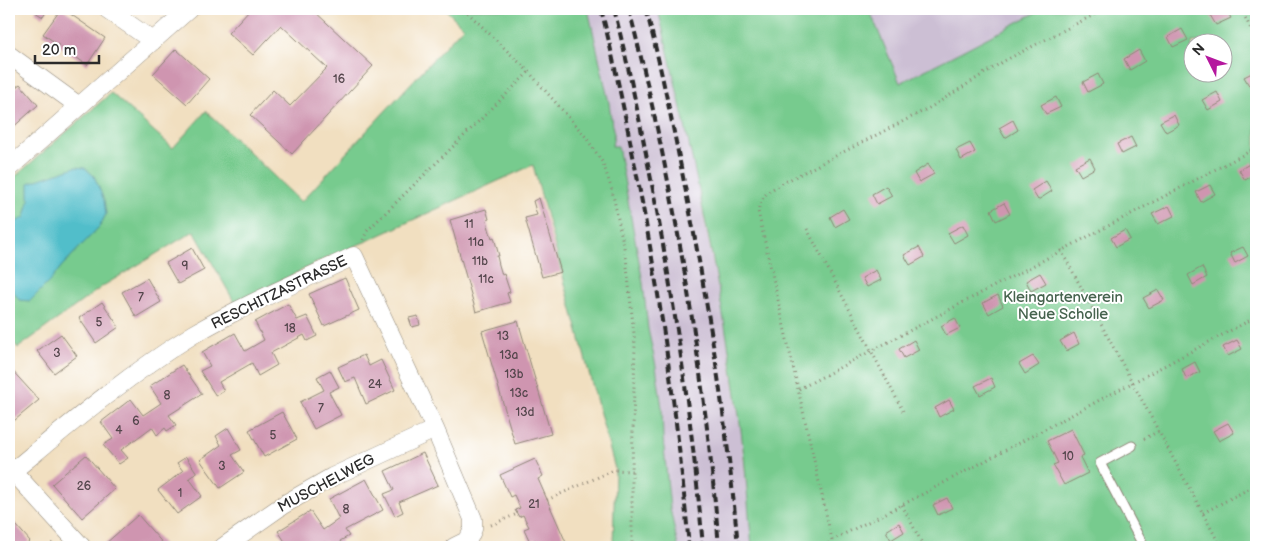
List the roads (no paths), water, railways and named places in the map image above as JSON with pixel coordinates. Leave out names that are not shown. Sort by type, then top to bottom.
[{"type":"street","points":[[107,9],[153,41]]},
{"type":"street","points":[[9,168],[189,9]]},
{"type":"street","points":[[9,55],[79,106]]},
{"type":"street","name":"RESCHITZASTRASSE","points":[[11,469],[114,389],[195,334],[239,310],[354,256],[435,429],[473,519],[473,529],[468,540],[454,547]]},
{"type":"street","name":"MUSCHELWEG","points":[[223,547],[283,506],[332,477],[435,429]]},
{"type":"street","points":[[11,469],[82,547]]},
{"type":"lane","points":[[1132,446],[1100,463],[1144,547]]},
{"type":"water","points":[[75,167],[85,168],[94,176],[104,200],[106,214],[100,226],[30,301],[19,300],[9,284],[9,222],[14,223],[25,217],[29,201],[29,183]]},
{"type":"railway","points":[[601,9],[637,176],[654,268],[680,454],[689,547]]},
{"type":"railway","points":[[614,9],[628,67],[666,259],[681,355],[703,547]]},
{"type":"railway","points":[[629,9],[660,142],[685,276],[705,411],[719,547]]},
{"type":"railway","points":[[646,9],[674,131],[708,312],[722,406],[738,547]]},
{"type":"park label","name":"Kleingartenverein Neue Scholle","points":[[1063,306]]}]
